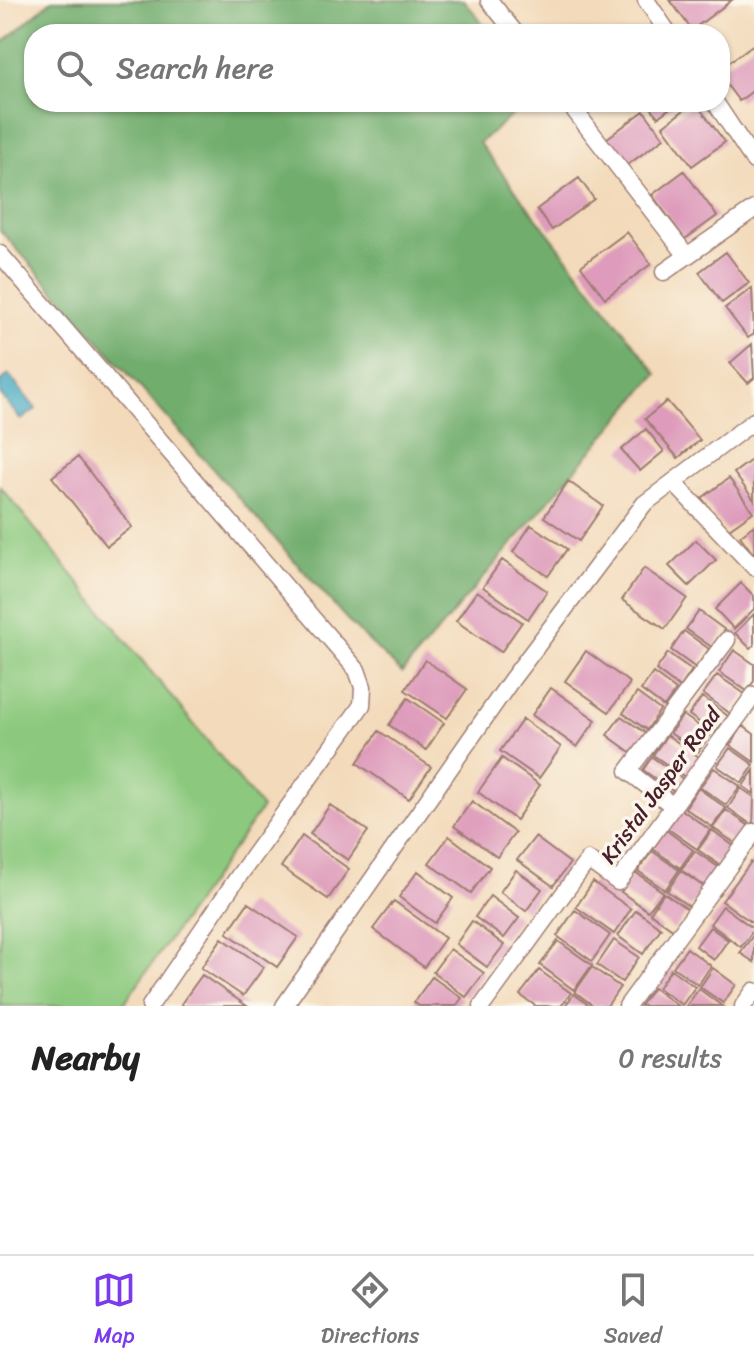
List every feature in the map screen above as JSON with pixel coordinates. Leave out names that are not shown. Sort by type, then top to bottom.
[{"type":"street","points":[[489,0],[508,24]]},
{"type":"street","points":[[646,0],[662,24]]},
{"type":"street","points":[[576,112],[687,256]]},
{"type":"street","points":[[722,112],[754,161]]},
{"type":"street","points":[[664,272],[754,209]]},
{"type":"street","points":[[0,254],[357,670],[363,687],[362,705],[150,1006]]},
{"type":"street","points":[[284,1006],[512,679],[644,504],[754,421]]},
{"type":"street","points":[[673,482],[754,567]]},
{"type":"street","points":[[673,806],[628,771],[727,640]]},
{"type":"street","name":"Kristal Jasper Road","points":[[482,1006],[588,860],[618,882],[754,695]]},
{"type":"street","points":[[627,1006],[754,832]]},
{"type":"street","points":[[743,1006],[754,991]]},
{"type":"green space","points":[[52,0],[464,0],[483,24],[24,24]]},
{"type":"green space","points":[[24,24],[24,112],[516,112],[479,143],[657,374],[402,673],[351,624],[0,230],[0,45]]},
{"type":"green space","points":[[0,486],[262,808],[122,1006],[0,1006]]},
{"type":"water","points":[[9,375],[36,409],[21,420],[0,394],[0,382]]},
{"type":"building","points":[[670,0],[732,0],[700,24],[688,24]]},
{"type":"building","points":[[754,44],[754,90],[739,101],[730,89],[730,62]]},
{"type":"building","points":[[643,112],[664,138],[626,166],[606,139]]},
{"type":"building","points":[[682,112],[702,112],[725,142],[692,166],[663,126]]},
{"type":"building","points":[[684,171],[717,216],[685,239],[652,195]]},
{"type":"building","points":[[579,178],[594,199],[552,230],[537,209]]},
{"type":"building","points":[[627,232],[651,264],[605,298],[581,266]]},
{"type":"building","points":[[726,252],[749,283],[722,303],[699,272]]},
{"type":"building","points":[[752,288],[754,334],[748,338],[725,308]]},
{"type":"building","points":[[752,344],[754,378],[748,383],[730,363]]},
{"type":"building","points":[[667,401],[700,440],[678,458],[645,419]]},
{"type":"building","points":[[646,429],[664,451],[640,471],[621,450]]},
{"type":"building","points":[[78,457],[132,527],[107,546],[52,477]]},
{"type":"building","points":[[754,458],[754,500],[734,473]]},
{"type":"building","points":[[729,478],[753,512],[726,531],[702,498]]},
{"type":"building","points":[[568,481],[603,506],[579,541],[544,517]]},
{"type":"building","points":[[531,525],[567,549],[548,576],[513,552]]},
{"type":"building","points":[[754,525],[754,555],[740,536]]},
{"type":"building","points":[[696,540],[716,560],[689,586],[669,566]]},
{"type":"building","points":[[502,560],[547,591],[528,619],[483,587]]},
{"type":"building","points":[[644,568],[687,598],[665,629],[622,600]]},
{"type":"building","points":[[741,583],[754,596],[754,609],[734,629],[715,609]]},
{"type":"building","points":[[477,591],[522,622],[501,652],[456,621]]},
{"type":"building","points":[[699,611],[725,630],[713,648],[686,629]]},
{"type":"building","points":[[754,614],[754,645],[750,648],[735,633]]},
{"type":"building","points":[[684,631],[709,649],[696,668],[671,650]]},
{"type":"building","points":[[734,650],[754,664],[754,681],[747,691],[719,672]]},
{"type":"building","points":[[586,651],[630,683],[609,712],[565,681]]},
{"type":"building","points":[[668,653],[692,670],[680,688],[656,670]]},
{"type":"building","points":[[425,660],[467,689],[447,718],[405,690]]},
{"type":"building","points":[[653,673],[676,690],[664,707],[641,690]]},
{"type":"building","points":[[717,675],[745,694],[731,714],[703,694]]},
{"type":"building","points":[[551,688],[596,720],[577,747],[532,715]]},
{"type":"building","points":[[637,693],[660,710],[647,730],[623,713]]},
{"type":"building","points":[[702,697],[728,716],[715,733],[689,715]]},
{"type":"building","points":[[408,698],[444,723],[426,750],[389,725]]},
{"type":"building","points":[[683,715],[711,734],[698,752],[670,733]]},
{"type":"building","points":[[621,716],[647,734],[633,754],[607,735]]},
{"type":"building","points":[[523,719],[561,747],[539,778],[500,751]]},
{"type":"building","points":[[743,726],[754,734],[754,762],[730,745]]},
{"type":"building","points":[[379,731],[431,767],[409,799],[357,763]]},
{"type":"building","points":[[667,735],[699,757],[685,777],[653,755]]},
{"type":"building","points":[[730,748],[754,765],[742,783],[717,766]]},
{"type":"building","points":[[652,757],[683,779],[674,792],[643,770]]},
{"type":"building","points":[[502,758],[540,785],[516,820],[478,792]]},
{"type":"building","points":[[714,768],[740,786],[726,805],[700,787]]},
{"type":"building","points":[[754,770],[754,794],[743,786]]},
{"type":"building","points":[[698,788],[726,808],[712,827],[685,808]]},
{"type":"building","points":[[741,788],[754,797],[753,826],[728,808]]},
{"type":"building","points":[[472,801],[515,833],[497,857],[454,826]]},
{"type":"building","points":[[330,805],[368,831],[348,860],[310,834]]},
{"type":"building","points":[[681,809],[710,830],[697,849],[667,828]]},
{"type":"building","points":[[726,810],[752,828],[739,846],[713,828]]},
{"type":"building","points":[[666,830],[693,850],[680,868],[653,849]]},
{"type":"building","points":[[712,830],[735,847],[721,866],[698,850]]},
{"type":"building","points":[[302,836],[349,869],[328,899],[281,867]]},
{"type":"building","points":[[449,836],[490,867],[471,893],[429,863]]},
{"type":"building","points":[[535,837],[570,863],[553,886],[517,860]]},
{"type":"building","points":[[652,851],[679,870],[665,890],[638,871]]},
{"type":"building","points":[[695,851],[721,869],[707,888],[681,870]]},
{"type":"building","points":[[751,862],[754,864],[754,924],[722,901]]},
{"type":"building","points":[[516,870],[542,889],[526,911],[500,892]]},
{"type":"building","points":[[418,871],[453,898],[435,923],[399,897]]},
{"type":"building","points":[[681,871],[704,887],[690,907],[667,891]]},
{"type":"building","points":[[635,872],[663,892],[648,911],[621,892]]},
{"type":"building","points":[[593,882],[631,909],[614,934],[576,907]]},
{"type":"building","points":[[664,893],[689,910],[674,930],[650,913]]},
{"type":"building","points":[[490,896],[519,918],[504,938],[475,917]]},
{"type":"building","points":[[394,901],[445,938],[424,967],[373,929]]},
{"type":"building","points":[[248,903],[298,937],[277,967],[227,933]]},
{"type":"building","points":[[723,906],[754,929],[741,947],[710,924]]},
{"type":"building","points":[[575,910],[610,935],[592,961],[557,936]]},
{"type":"building","points":[[636,910],[661,928],[643,954],[618,936]]},
{"type":"building","points":[[472,921],[504,945],[487,967],[456,944]]},
{"type":"building","points":[[710,927],[728,940],[714,960],[696,946]]},
{"type":"building","points":[[754,934],[754,962],[740,953]]},
{"type":"building","points":[[222,938],[264,967],[243,996],[201,968]]},
{"type":"building","points":[[614,940],[639,957],[622,982],[597,965]]},
{"type":"building","points":[[558,941],[592,965],[574,990],[540,965]]},
{"type":"building","points":[[687,948],[711,966],[698,985],[673,967]]},
{"type":"building","points":[[450,949],[484,973],[466,997],[433,972]]},
{"type":"building","points":[[592,967],[620,987],[607,1006],[594,1006],[575,992]]},
{"type":"building","points":[[713,968],[736,985],[723,1003],[700,987]]},
{"type":"building","points":[[671,969],[695,987],[682,1005],[658,988]]},
{"type":"building","points":[[539,970],[571,993],[561,1006],[536,1006],[520,995]]},
{"type":"building","points":[[202,975],[247,1006],[181,1004]]},
{"type":"building","points":[[432,977],[462,998],[456,1006],[419,1006],[414,1002]]},
{"type":"building","points":[[653,988],[678,1006],[640,1006]]},
{"type":"building","points":[[699,989],[722,1006],[686,1006]]},
{"type":"building","points":[[574,994],[590,1006],[565,1006]]}]
